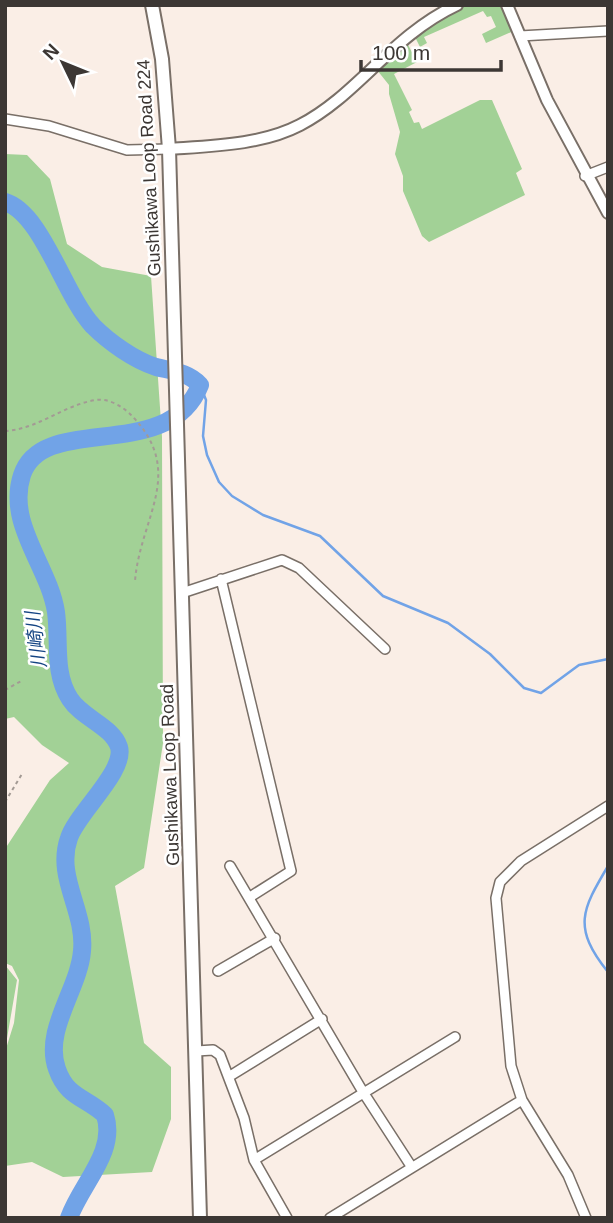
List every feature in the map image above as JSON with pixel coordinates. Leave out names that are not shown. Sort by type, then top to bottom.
[{"type":"main road","name":"Gushikawa Loop Road 224","points":[[152,5],[162,59],[169,149],[174,331]]},
{"type":"main road","name":"Gushikawa Loop Road","points":[[174,331],[200,1218]]},
{"type":"street","points":[[5,118],[49,126],[127,150],[169,149],[248,140],[300,125],[333,102],[404,37],[457,5]]},
{"type":"street","points":[[507,5],[547,100],[585,176],[608,214]]},
{"type":"street","points":[[520,36],[608,31]]},
{"type":"street","points":[[585,176],[608,167]]},
{"type":"street","points":[[181,593],[282,559],[299,568],[385,649]]},
{"type":"street","points":[[221,579],[291,871],[250,897]]},
{"type":"street","points":[[586,1218],[568,1175],[522,1100],[511,1066],[496,898],[500,882],[521,861],[608,806]]},
{"type":"street","points":[[230,866],[275,938],[363,1092],[411,1166]]},
{"type":"street","points":[[218,971],[275,938]]},
{"type":"street","points":[[230,1076],[322,1018]]},
{"type":"street","points":[[254,1160],[455,1037]]},
{"type":"street","points":[[196,1051],[213,1050],[220,1055],[230,1076],[254,1160],[287,1218]]},
{"type":"street","points":[[330,1218],[522,1100]]},
{"type":"path","points":[[5,431],[35,425],[74,406],[99,400],[122,406],[152,438],[160,484],[137,555],[135,581]]},
{"type":"path","points":[[5,690],[23,680]]},
{"type":"path","points":[[5,802],[22,774]]},
{"type":"green space","points":[[457,5],[507,5],[518,29],[486,43],[482,34],[496,27],[491,16],[487,17],[483,11],[424,37],[427,43],[420,47],[412,31]]},
{"type":"green space","points":[[404,37],[417,62],[394,74],[412,110],[409,112],[414,123],[419,122],[422,129],[480,100],[492,100],[522,169],[516,173],[525,195],[429,242],[422,236],[403,191],[403,176],[395,154],[400,132],[389,85],[373,65]]},
{"type":"green space","points":[[5,154],[27,155],[50,179],[67,244],[102,267],[151,276],[162,437],[163,743],[144,868],[115,886],[144,1043],[171,1067],[171,1119],[152,1172],[63,1177],[32,1162],[5,1166],[5,1052],[14,1023],[19,980],[12,966],[5,963],[5,849],[50,780],[69,763],[42,745],[14,717],[5,719]]},
{"type":"green space","points":[[5,965],[17,980],[5,1050]]},
{"type":"waterway","name":"川崎川","points":[[5,202],[18,209],[30,222],[82,312],[99,332],[139,360],[185,375],[200,385],[184,409],[162,424],[136,432],[54,445],[34,456],[22,475],[19,493],[24,528],[52,595],[56,612],[61,679],[75,706],[110,733],[119,747],[115,768],[74,828],[66,852],[68,880],[80,922],[82,951],[75,980],[58,1025],[54,1054],[61,1079],[72,1092],[105,1115],[107,1129],[102,1155],[69,1218]]},
{"type":"waterway","points":[[200,385],[206,400],[203,436],[207,455],[219,482],[232,496],[263,515],[320,536],[383,596],[448,623],[490,654],[524,688],[541,693],[579,665],[608,659]]},
{"type":"waterway","points":[[608,866],[592,895],[585,919],[589,943],[608,972]]}]
